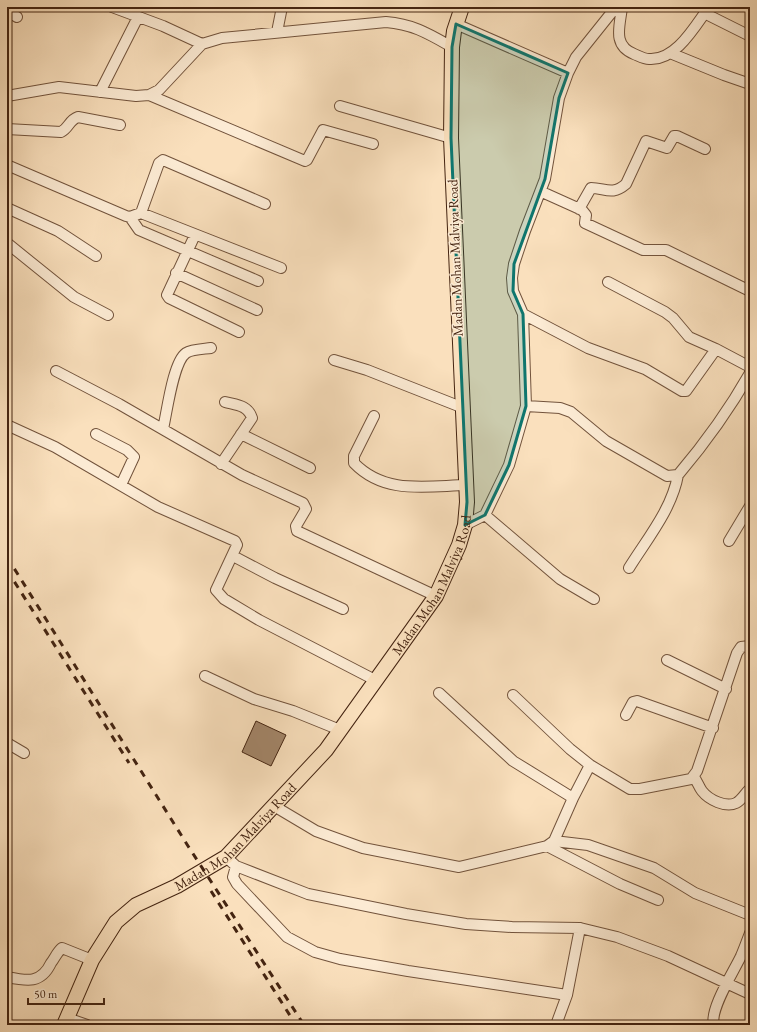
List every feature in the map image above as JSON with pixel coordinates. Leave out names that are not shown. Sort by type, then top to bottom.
[{"type":"highway","name":"Madan Mohan Malviya Road","points":[[66,1022],[92,960],[116,922],[136,905],[178,886],[226,857],[274,806],[326,750],[436,596],[452,564],[465,525],[467,485],[461,407],[450,138],[452,47],[456,24],[462,7]]},
{"type":"street","points":[[277,32],[282,7]]},
{"type":"street","points":[[465,525],[485,515],[509,465],[526,406],[523,314],[513,291],[514,264],[525,231],[542,192],[559,98],[568,73],[576,57],[616,7]]},
{"type":"street","points":[[622,7],[618,36],[619,42],[625,50],[648,59],[661,58],[670,53],[684,41],[706,10],[750,36]]},
{"type":"street","points":[[117,8],[202,44]]},
{"type":"street","points":[[7,11],[17,17]]},
{"type":"street","points":[[100,92],[138,17]]},
{"type":"street","points":[[7,96],[59,87],[136,96],[149,95],[159,90],[202,44],[222,38],[398,22],[420,29],[452,47]]},
{"type":"street","points":[[456,24],[568,73]]},
{"type":"street","points":[[670,53],[724,76],[750,84]]},
{"type":"street","points":[[149,95],[304,161],[307,160],[322,130],[373,144]]},
{"type":"street","points":[[340,106],[450,138]]},
{"type":"street","points":[[7,129],[61,132],[68,128],[72,120],[78,117],[120,125]]},
{"type":"street","points":[[579,209],[591,188],[608,191],[622,187],[626,184],[646,141],[667,148],[674,136],[677,136],[705,149]]},
{"type":"street","points":[[141,213],[158,164],[163,160],[265,204]]},
{"type":"street","points":[[7,165],[130,217],[140,230],[258,281]]},
{"type":"street","points":[[542,192],[584,212],[585,223],[609,235],[643,250],[666,250],[750,291]]},
{"type":"street","points":[[7,208],[58,231],[96,256]]},
{"type":"street","points":[[130,217],[141,213],[281,268]]},
{"type":"street","points":[[195,235],[167,295],[169,298],[239,332]]},
{"type":"street","points":[[7,243],[74,297],[108,315]]},
{"type":"street","points":[[176,273],[257,310]]},
{"type":"street","points":[[608,282],[666,312],[689,337],[750,367]]},
{"type":"street","points":[[523,314],[588,348],[645,369],[682,391],[686,390],[716,349]]},
{"type":"street","points":[[163,429],[180,361],[188,351],[211,348]]},
{"type":"street","points":[[334,360],[367,370],[461,407]]},
{"type":"street","points":[[56,371],[119,404],[222,464],[303,503],[306,509],[296,526],[297,531],[436,596]]},
{"type":"street","points":[[629,568],[668,505],[676,489],[678,475],[710,436],[734,401],[750,372]]},
{"type":"street","points":[[222,464],[252,418],[250,412],[242,406],[225,402]]},
{"type":"street","points":[[526,406],[560,408],[570,412],[606,441],[667,476],[678,475]]},
{"type":"street","points":[[374,416],[354,456],[354,463],[359,469],[385,483],[400,487],[467,485]]},
{"type":"street","points":[[7,424],[55,447],[158,507],[235,541],[237,545],[233,556],[216,590],[224,599],[259,620],[375,680]]},
{"type":"street","points":[[96,434],[127,450],[134,457],[121,485]]},
{"type":"street","points":[[241,434],[310,468]]},
{"type":"street","points":[[729,541],[750,506]]},
{"type":"street","points":[[485,515],[560,579],[594,599]]},
{"type":"street","points":[[233,556],[275,578],[343,609]]},
{"type":"street","points":[[513,695],[570,749],[590,765],[630,789],[640,789],[691,779],[694,777],[713,728],[737,652],[740,647],[750,646]]},
{"type":"street","points":[[667,660],[726,689]]},
{"type":"street","points":[[205,676],[254,699],[293,711],[340,730]]},
{"type":"street","points":[[439,693],[513,760],[573,798]]},
{"type":"street","points":[[626,715],[633,702],[637,701],[713,728]]},
{"type":"street","points":[[7,743],[24,753]]},
{"type":"street","points":[[550,844],[590,765]]},
{"type":"street","points":[[694,777],[702,791],[711,799],[724,804],[738,802],[750,788]]},
{"type":"street","points":[[274,806],[316,831],[363,848],[459,867],[550,844],[588,845],[654,868],[695,893],[750,915]]},
{"type":"street","points":[[550,844],[620,884],[658,900]]},
{"type":"street","points":[[226,857],[236,866],[308,894],[406,914],[466,924],[512,927],[580,928],[617,937],[642,945],[750,994]]},
{"type":"street","points":[[236,866],[233,877],[242,889],[287,937],[316,952],[340,959],[400,970],[567,995]]},
{"type":"street","points":[[556,1025],[567,995],[580,928]]},
{"type":"street","points":[[714,1025],[713,1018],[726,983],[741,956],[750,933]]},
{"type":"street","points":[[7,977],[26,981],[41,976],[47,971],[62,948],[92,960]]},
{"type":"street","points":[[66,1022],[87,1025]]},
{"type":"highlighted area","points":[[456,24],[568,73],[559,98],[545,179],[514,264],[513,291],[523,314],[526,406],[520,432],[509,465],[485,515],[465,525],[467,502],[451,138],[452,47]]},
{"type":"building","points":[[256,721],[286,735],[271,766],[242,752]]},
{"type":"railway","points":[[7,557],[188,846],[304,1025]]},
{"type":"railway","points":[[7,570],[129,763]]},
{"type":"railway","points":[[211,891],[296,1025]]}]
